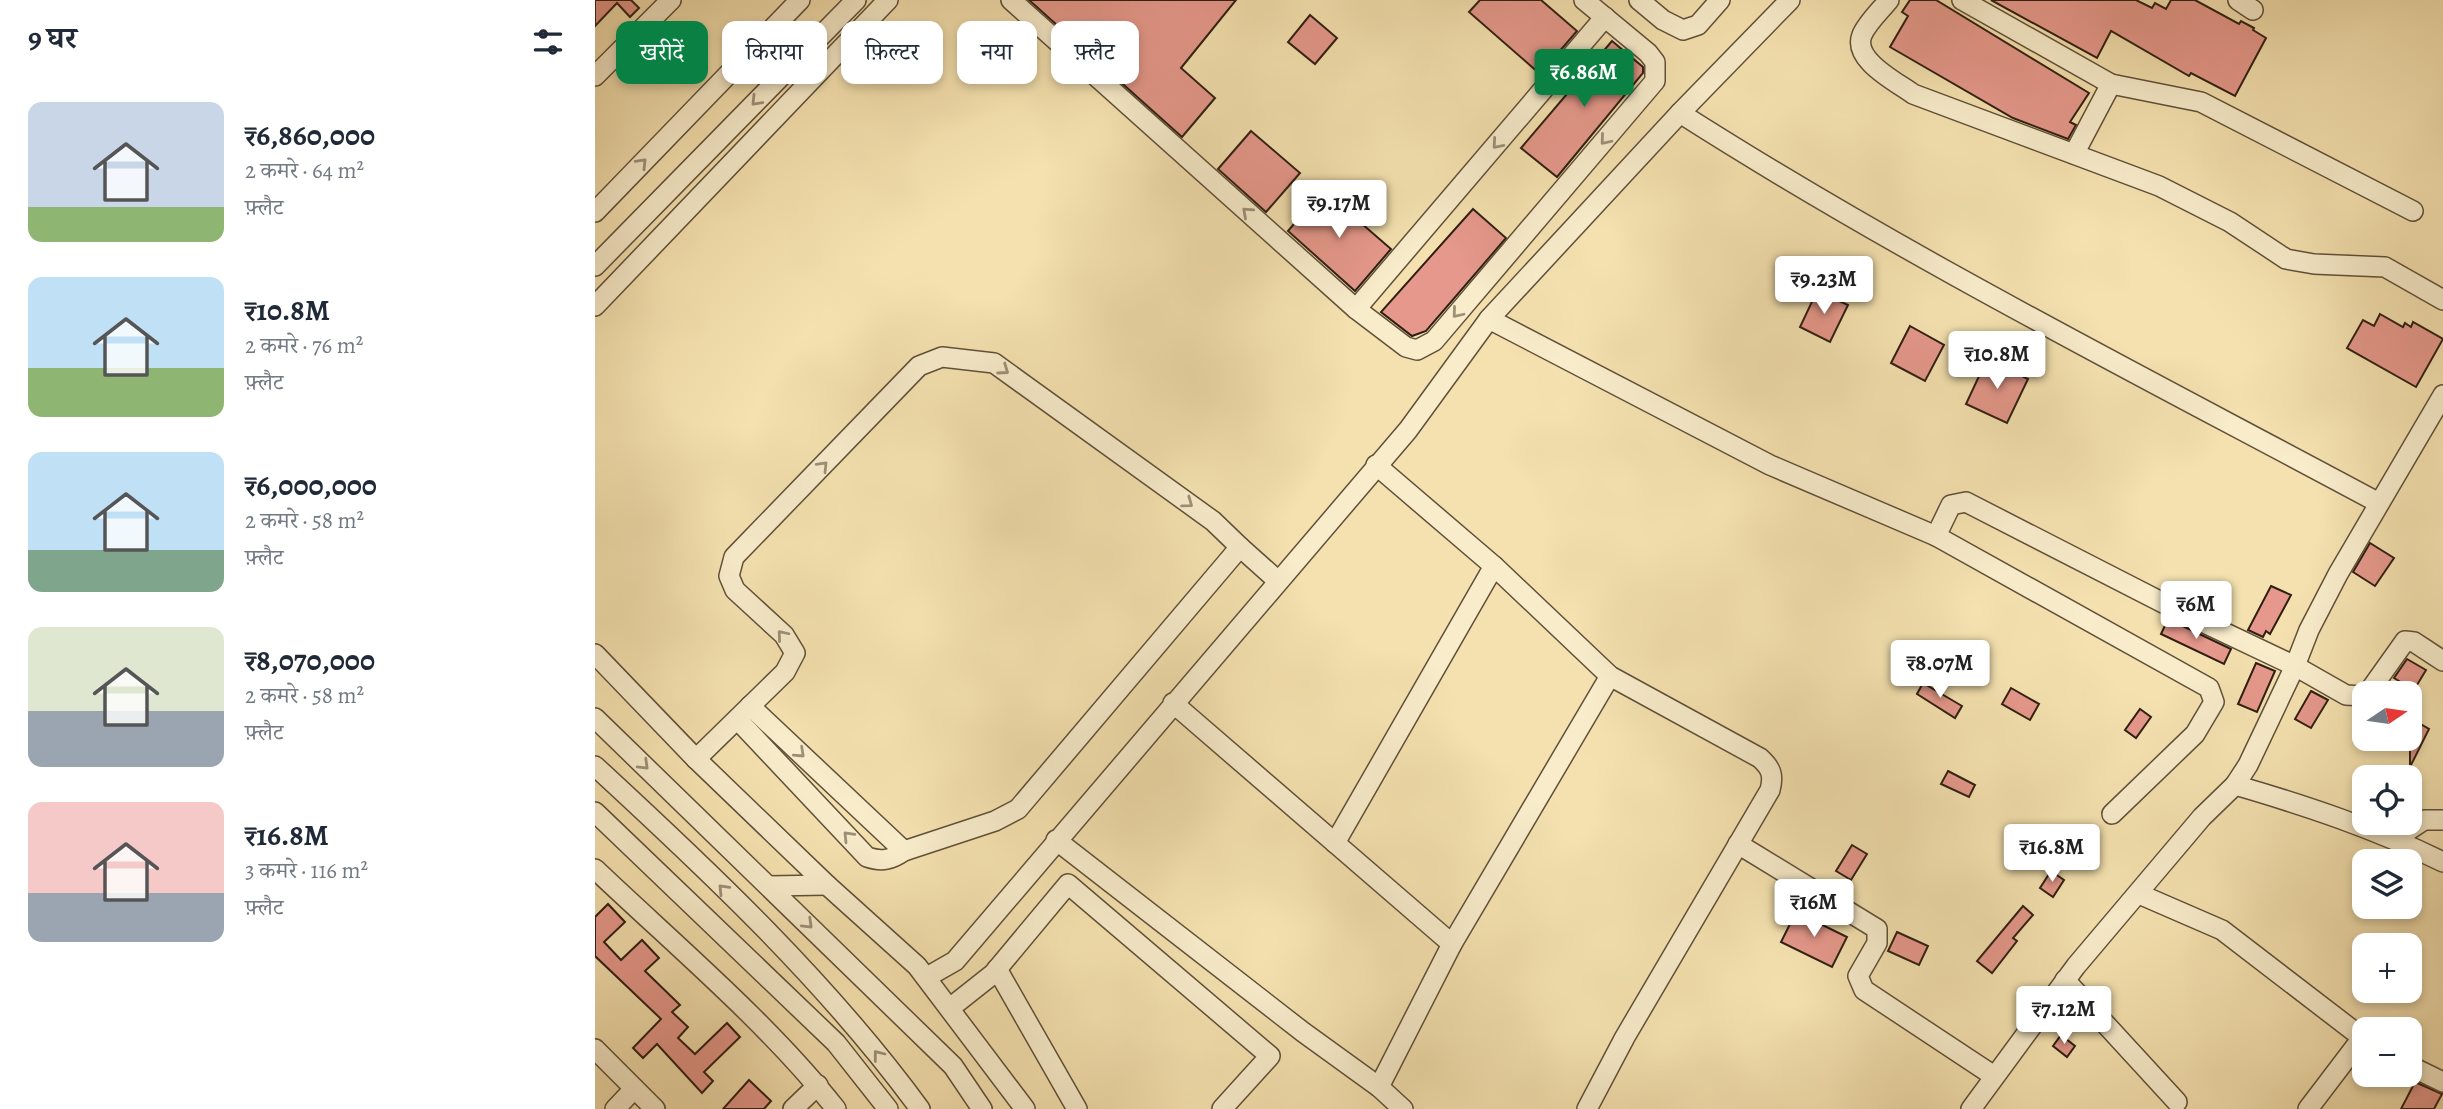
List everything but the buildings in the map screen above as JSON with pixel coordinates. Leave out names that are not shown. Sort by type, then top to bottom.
[{"type":"street","points":[[595,76],[671,0]]},
{"type":"street","points":[[595,212],[800,0]]},
{"type":"street","points":[[595,266],[856,0]]},
{"type":"street","points":[[595,306],[888,0]]},
{"type":"street","points":[[1011,0],[1356,309],[1406,348],[1417,350],[1434,341],[1655,81],[1655,62],[1584,0]]},
{"type":"street","points":[[1639,0],[1663,20],[1683,30],[1698,25],[1720,0]]},
{"type":"street","points":[[927,977],[955,961],[1408,430],[1489,319],[1680,113],[1790,0]]},
{"type":"street","points":[[1889,0],[1863,34],[1860,44],[1863,53],[1878,70],[1929,101],[2159,186],[2230,222],[2287,259],[2313,264],[2385,267],[2443,300]]},
{"type":"street","points":[[1962,0],[2111,83],[2201,102],[2413,211]]},
{"type":"street","points":[[1356,309],[1605,17]]},
{"type":"street","points":[[2074,154],[2111,83]]},
{"type":"street","points":[[1680,113],[1761,165],[2061,332],[2379,503]]},
{"type":"street","points":[[1489,319],[1770,465],[1936,536],[2209,688],[2214,702],[2195,734],[2112,814]]},
{"type":"street","points":[[696,759],[785,671],[795,653],[784,635],[735,590],[729,576],[734,557],[919,366],[942,357],[994,363],[1213,521],[1278,581]]},
{"type":"street","points":[[1978,1106],[1994,1076],[2065,981],[2202,817],[2235,785],[2295,666],[2309,630],[2443,395]]},
{"type":"street","points":[[1376,465],[1494,566],[1610,676],[1760,758],[1770,767],[1773,779],[1770,790],[1587,1109]]},
{"type":"street","points":[[1936,536],[1951,505],[1966,502],[2352,697]]},
{"type":"street","points":[[743,713],[867,857],[878,860],[893,859],[904,850],[995,821],[1018,810],[1240,547]]},
{"type":"street","points":[[1335,843],[1494,566]]},
{"type":"street","points":[[2376,681],[2405,641],[2414,642],[2443,661]]},
{"type":"street","points":[[595,654],[696,759],[927,977],[1025,1109]]},
{"type":"street","points":[[1379,1087],[1452,944],[1610,676]]},
{"type":"street","points":[[1173,703],[1452,944]]},
{"type":"street","points":[[743,713],[904,850]]},
{"type":"street","points":[[595,718],[953,1066],[982,1109]]},
{"type":"street","points":[[595,766],[672,837],[851,1020],[920,1109]]},
{"type":"street","points":[[2235,785],[2310,807],[2395,839],[2443,862]]},
{"type":"street","points":[[595,812],[836,1043],[888,1109]]},
{"type":"street","points":[[2395,839],[2424,820],[2443,820]]},
{"type":"street","points":[[645,858],[672,837]]},
{"type":"street","points":[[1056,840],[1303,1032],[1379,1087],[1403,1109]]},
{"type":"street","points":[[1738,844],[1877,929],[1880,935],[1877,943],[1859,976],[1864,990],[1994,1076]]},
{"type":"street","points":[[595,869],[818,1085],[836,1109]]},
{"type":"street","points":[[950,1008],[997,969],[1068,884],[1270,1056],[1222,1109]]},
{"type":"street","points":[[768,886],[827,885]]},
{"type":"street","points":[[2139,894],[2222,930],[2352,1030]]},
{"type":"street","points":[[997,969],[1077,1109]]},
{"type":"street","points":[[2065,981],[2177,1102]]},
{"type":"street","points":[[595,1049],[655,1109]]},
{"type":"street","points":[[2308,1109],[2352,1053]]},
{"type":"street","points":[[2422,1072],[2443,1082]]},
{"type":"street","points":[[793,1109],[818,1085]]},
{"type":"street","points":[[615,1109],[634,1089]]}]
